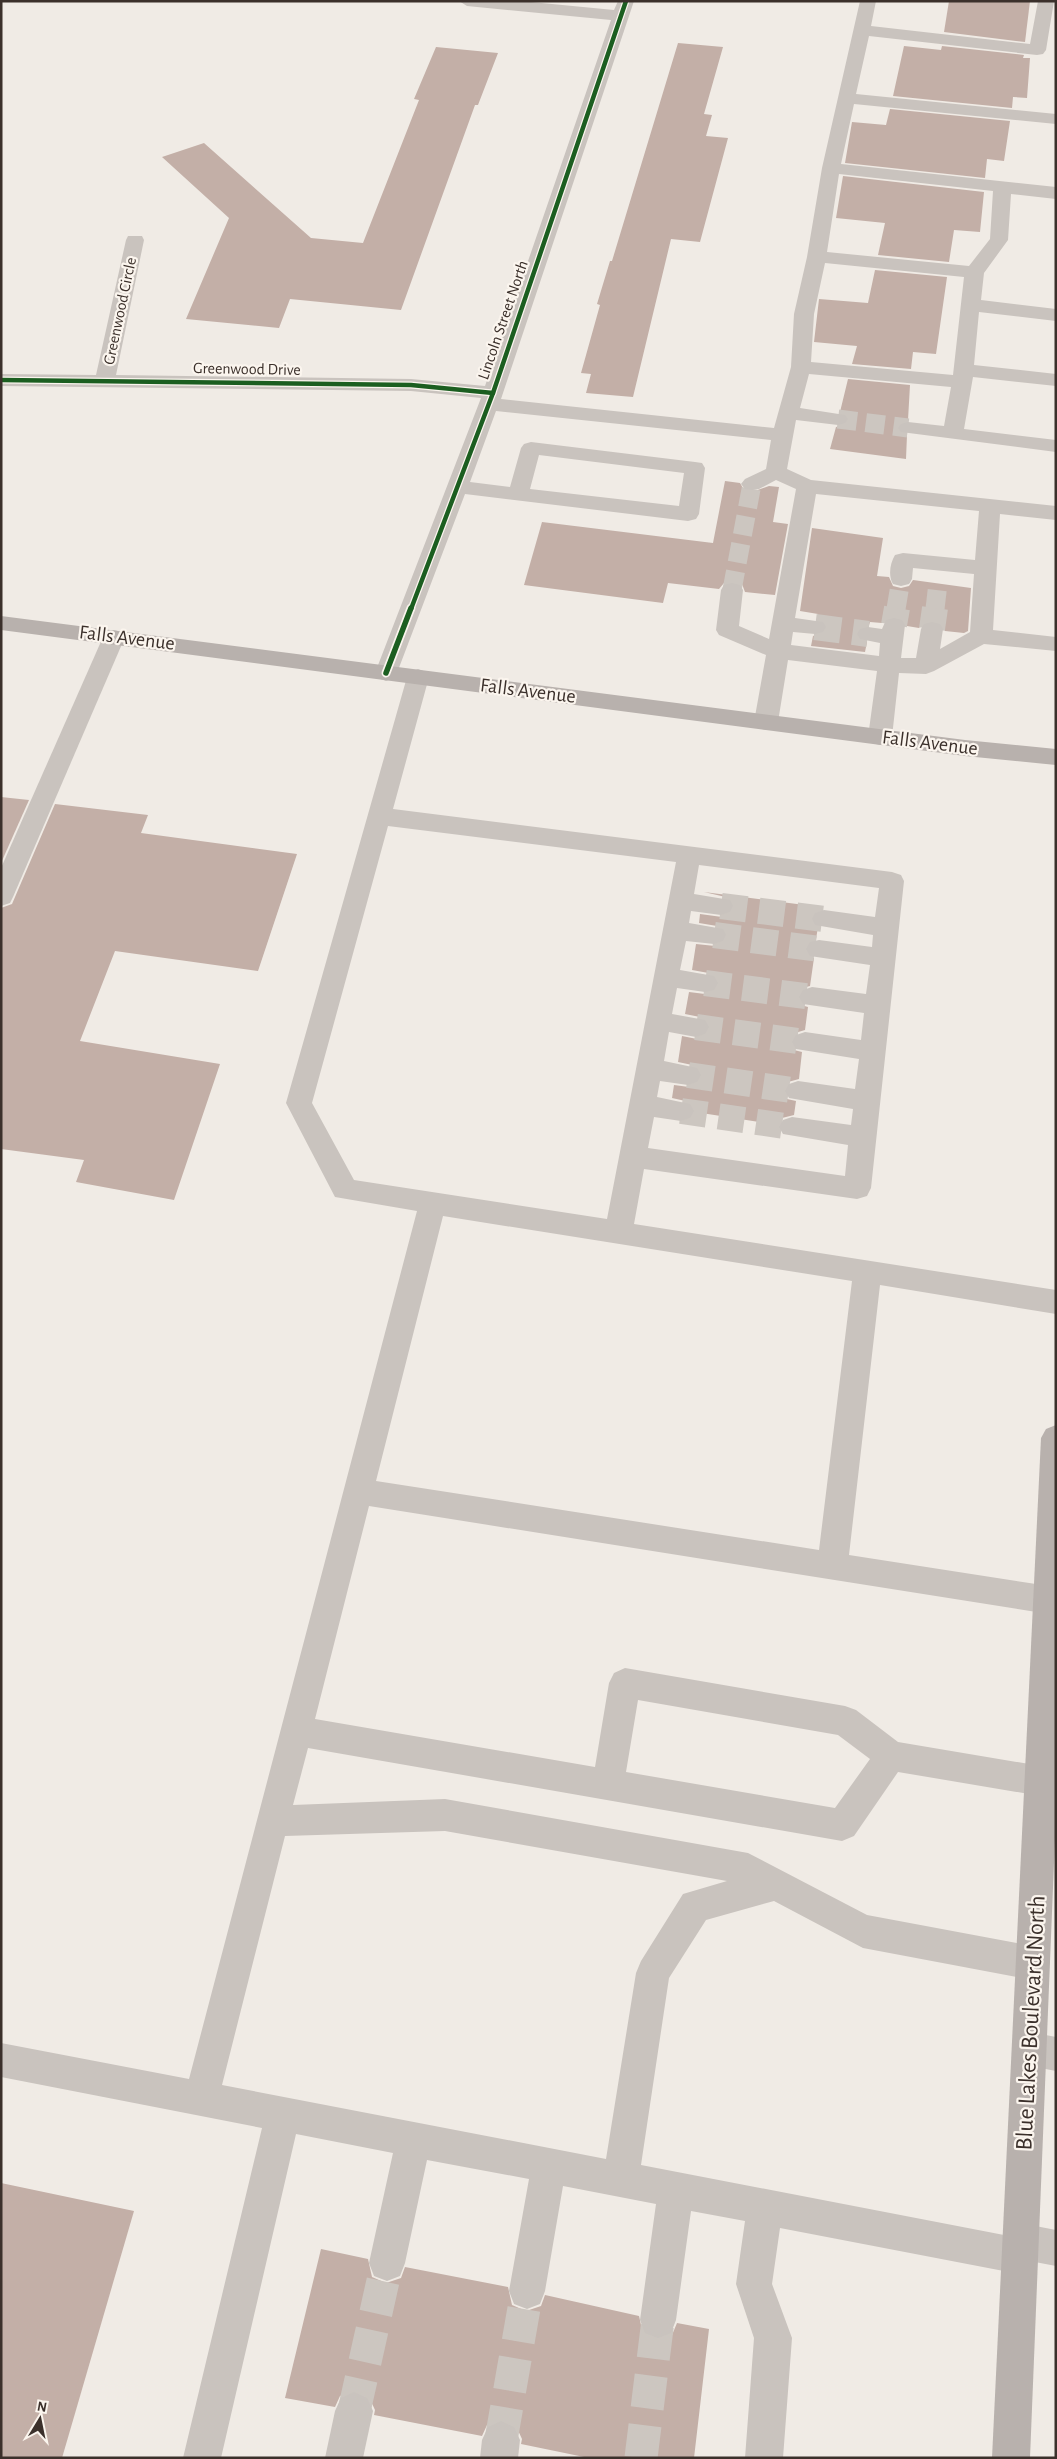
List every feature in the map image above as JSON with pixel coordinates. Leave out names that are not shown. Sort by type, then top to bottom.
[{"type":"main road","name":"Falls Avenue","points":[[1,623],[114,636],[880,737],[1056,757]]},
{"type":"main road","name":"Blue Lakes Boulevard North","points":[[1011,2458],[1020,2249],[1043,2051],[1033,1963],[1047,1841],[1041,1781],[1051,1675],[1049,1600],[1056,1438]]},
{"type":"street","points":[[467,1],[623,9]]},
{"type":"street","points":[[776,472],[782,435],[801,367],[804,314],[817,257],[831,168],[868,1]]},
{"type":"street","points":[[862,30],[1037,50],[1049,38],[1046,1]]},
{"type":"street","name":"Lincoln Street North","points":[[386,672],[491,399],[623,9]]},
{"type":"street","points":[[846,98],[1056,119]]},
{"type":"street","points":[[831,168],[1056,193]]},
{"type":"street","points":[[953,434],[963,376],[974,272],[999,240],[1002,187]]},
{"type":"street","name":"Greenwood Circle","points":[[105,381],[134,240]]},
{"type":"street","points":[[817,257],[974,272]]},
{"type":"street","points":[[970,305],[1056,315]]},
{"type":"street","points":[[801,367],[1056,380]]},
{"type":"street","name":"Greenwood Drive","points":[[1,380],[411,385],[491,399],[782,435]]},
{"type":"street","points":[[788,413],[838,419]]},
{"type":"street","points":[[908,428],[1056,446]]},
{"type":"street","points":[[457,488],[518,495],[688,514],[696,468],[531,448],[518,495]]},
{"type":"street","points":[[752,484],[776,472]]},
{"type":"street","points":[[776,472],[807,486],[1056,513]]},
{"type":"street","points":[[766,722],[807,486]]},
{"type":"street","points":[[981,636],[990,506]]},
{"type":"street","points":[[901,579],[903,560],[939,574],[986,568]]},
{"type":"street","points":[[732,590],[727,630],[778,651],[887,665],[926,666],[981,636],[1056,644]]},
{"type":"street","points":[[783,624],[815,627]]},
{"type":"street","points":[[926,666],[932,630]]},
{"type":"street","points":[[868,634],[893,631],[887,665],[880,737]]},
{"type":"street","points":[[1,896],[114,636]]},
{"type":"street","points":[[418,677],[299,1103],[344,1189],[1056,1302]]},
{"type":"street","points":[[379,816],[892,881],[857,1188],[633,1157]]},
{"type":"street","points":[[618,1233],[688,856]]},
{"type":"street","points":[[681,901],[720,906]]},
{"type":"street","points":[[824,920],[886,928]]},
{"type":"street","points":[[675,930],[714,935]]},
{"type":"street","points":[[819,949],[883,958]]},
{"type":"street","points":[[666,977],[705,983]]},
{"type":"street","points":[[812,997],[878,1005]]},
{"type":"street","points":[[658,1021],[696,1027]]},
{"type":"street","points":[[805,1042],[872,1051]]},
{"type":"street","points":[[649,1069],[688,1075]]},
{"type":"street","points":[[798,1091],[867,1101]]},
{"type":"street","points":[[642,1105],[681,1111]]},
{"type":"street","points":[[792,1127],[863,1137]]},
{"type":"street","points":[[201,2098],[433,1203]]},
{"type":"street","points":[[832,1566],[867,1273]]},
{"type":"street","points":[[358,1491],[1049,1600]]},
{"type":"street","points":[[608,1784],[625,1683],[846,1721],[890,1756],[1041,1781]]},
{"type":"street","points":[[296,1731],[842,1825],[890,1756]]},
{"type":"street","points":[[272,1821],[446,1816],[748,1869],[863,1931],[1033,1963]]},
{"type":"street","points":[[621,2179],[653,1973],[695,1906],[777,1884]]},
{"type":"street","points":[[1,2060],[676,2189],[765,2208],[1020,2249],[1056,2248]]},
{"type":"street","points":[[202,2458],[283,2114]]},
{"type":"street","points":[[387,2263],[414,2140]]},
{"type":"street","points":[[527,2291],[549,2165]]},
{"type":"street","points":[[658,2320],[676,2189]]},
{"type":"street","points":[[764,2458],[773,2338],[754,2284],[765,2208]]},
{"type":"street","points":[[344,2458],[354,2411]]},
{"type":"building","points":[[949,1],[1030,1],[1025,42],[944,32]]},
{"type":"building","points":[[678,43],[723,47],[704,114],[712,115],[706,136],[728,138],[700,242],[671,239],[633,397],[586,393],[591,374],[581,373],[600,305],[597,304],[610,261],[612,261]]},
{"type":"building","points":[[904,46],[941,50],[942,46],[1024,55],[1023,58],[1030,58],[1027,98],[1013,97],[1012,108],[893,96]]},
{"type":"building","points":[[436,47],[498,53],[478,105],[475,105],[401,310],[290,299],[279,328],[186,319],[229,218],[162,157],[204,143],[311,238],[363,243],[419,100],[414,99]]},
{"type":"building","points":[[890,109],[1010,121],[1004,161],[987,159],[985,178],[845,163],[852,122],[886,125]]},
{"type":"building","points":[[843,176],[984,192],[980,232],[954,230],[949,262],[878,255],[885,223],[836,218]]},
{"type":"building","points":[[875,270],[947,277],[936,354],[913,352],[911,369],[852,364],[857,346],[814,342],[819,299],[868,303]]},
{"type":"building","points":[[848,379],[910,385],[908,420],[900,422],[896,428],[900,433],[907,435],[906,459],[830,449],[836,427],[846,425],[850,419],[846,414],[840,412]]},
{"type":"building","points":[[725,481],[740,483],[744,490],[752,492],[769,486],[779,487],[773,522],[788,524],[775,595],[745,592],[742,584],[732,581],[724,583],[719,589],[668,583],[663,603],[524,585],[542,522],[713,543]]},
{"type":"building","points":[[812,528],[883,538],[877,576],[889,577],[893,586],[901,588],[909,586],[913,580],[971,588],[968,631],[964,633],[945,631],[942,623],[932,620],[924,622],[919,628],[907,626],[904,619],[894,616],[886,618],[882,623],[870,622],[869,625],[858,628],[855,635],[860,641],[867,642],[865,652],[811,646],[813,636],[823,634],[828,628],[825,621],[817,619],[818,614],[800,611]]},
{"type":"building","points":[[1,797],[29,800],[1,863]]},
{"type":"building","points":[[55,804],[148,815],[141,833],[297,854],[258,971],[115,951],[80,1041],[220,1064],[174,1200],[76,1182],[84,1160],[1,1149],[1,908],[12,904]]},
{"type":"building","points":[[704,892],[820,907],[813,912],[810,918],[813,926],[818,927],[816,939],[808,941],[804,948],[808,957],[814,958],[810,986],[802,988],[797,996],[801,1005],[808,1007],[805,1030],[795,1033],[790,1041],[794,1050],[802,1052],[799,1079],[788,1082],[783,1090],[787,1099],[796,1101],[794,1115],[782,1118],[778,1125],[695,1112],[690,1102],[672,1098],[674,1085],[689,1087],[698,1084],[703,1076],[697,1066],[678,1062],[682,1036],[697,1039],[706,1036],[711,1028],[705,1018],[685,1014],[689,992],[705,994],[714,992],[720,984],[714,974],[692,970],[696,944],[715,946],[724,943],[728,936],[723,927],[699,923],[700,914],[722,917],[731,914],[735,907],[730,898]]},
{"type":"building","points":[[1,2183],[134,2211],[62,2458],[1,2458]]},
{"type":"building","points":[[321,2249],[368,2259],[372,2277],[386,2283],[401,2278],[405,2267],[508,2287],[512,2305],[526,2311],[541,2306],[545,2295],[639,2316],[643,2334],[657,2340],[672,2335],[677,2323],[709,2329],[694,2458],[589,2458],[521,2444],[522,2439],[516,2426],[502,2419],[487,2425],[482,2436],[374,2415],[375,2410],[369,2397],[355,2390],[340,2396],[335,2407],[285,2398]]},
{"type":"tunnel","points":[[838,419],[908,428]]},
{"type":"tunnel","points":[[732,590],[752,484]]},
{"type":"tunnel","points":[[896,609],[901,579]]},
{"type":"tunnel","points":[[935,609],[938,583]]},
{"type":"tunnel","points":[[894,625],[897,608]]},
{"type":"tunnel","points":[[932,629],[935,608]]},
{"type":"tunnel","points":[[815,627],[868,634]]},
{"type":"tunnel","points":[[721,906],[824,919]]},
{"type":"tunnel","points":[[714,935],[819,949]]},
{"type":"tunnel","points":[[705,983],[812,997]]},
{"type":"tunnel","points":[[696,1027],[805,1042]]},
{"type":"tunnel","points":[[688,1075],[798,1091]]},
{"type":"tunnel","points":[[681,1111],[792,1127]]},
{"type":"tunnel","points":[[354,2411],[387,2263]]},
{"type":"tunnel","points":[[501,2440],[527,2291]]},
{"type":"tunnel","points":[[641,2458],[658,2320]]},
{"type":"cycle path","points":[[386,673],[493,393],[626,1]]},
{"type":"cycle path","points":[[1,380],[411,385],[493,393]]}]
